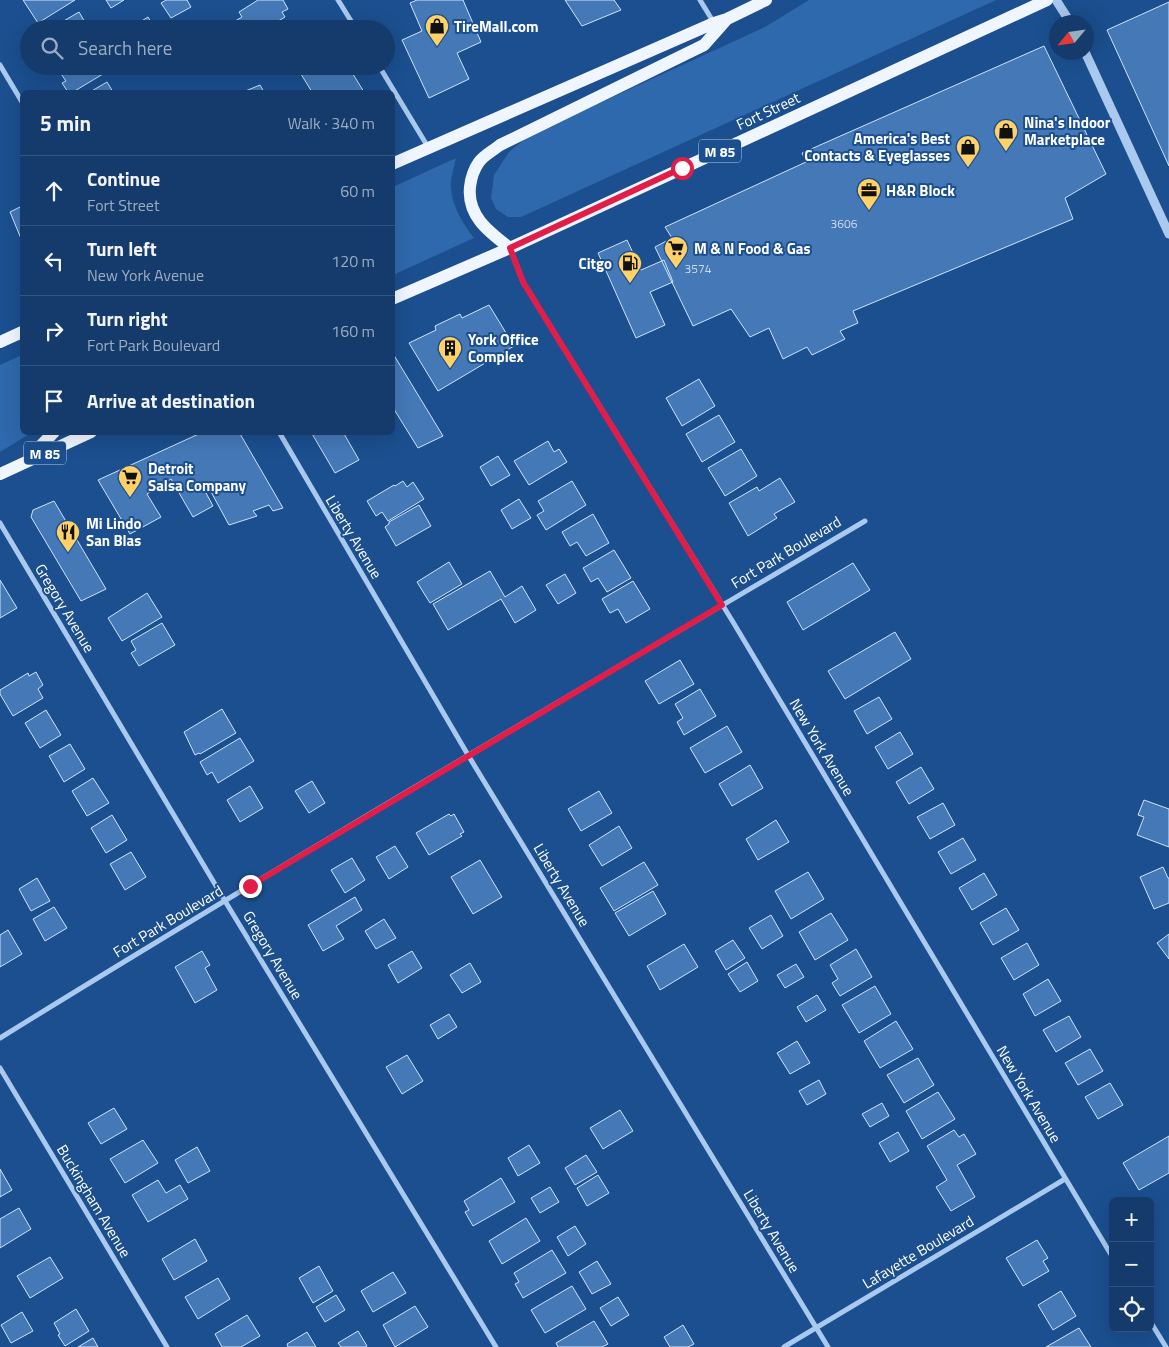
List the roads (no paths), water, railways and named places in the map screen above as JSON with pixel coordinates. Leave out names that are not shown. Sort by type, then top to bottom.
[{"type":"main road","points":[[395,163],[727,19],[766,0]]},
{"type":"main road","name":"Fort Street","points":[[395,297],[510,248],[1047,0]]},
{"type":"main road","points":[[510,248],[491,233],[474,212],[469,197],[471,178],[480,161],[500,145],[704,45],[727,19]]},
{"type":"main road","points":[[0,342],[20,333]]},
{"type":"main road","points":[[25,463],[51,435]]},
{"type":"main road","name":"M 85","points":[[0,474],[85,435]]},
{"type":"street","points":[[338,0],[350,20]]},
{"type":"street","points":[[700,0],[714,23]]},
{"type":"street","points":[[1056,0],[1066,15]]},
{"type":"street","points":[[1089,60],[1169,234]]},
{"type":"street","points":[[0,65],[20,99]]},
{"type":"street","points":[[384,75],[393,90]]},
{"type":"street","points":[[395,93],[429,148]]},
{"type":"street","name":"New York Avenue","points":[[510,248],[523,282],[722,605],[1109,1251]]},
{"type":"street","name":"Liberty Avenue","points":[[281,435],[468,755],[828,1347]]},
{"type":"street","name":"Fort Park Boulevard","points":[[0,1038],[468,755],[865,520]]},
{"type":"street","name":"Gregory Avenue","points":[[0,523],[225,901],[496,1347]]},
{"type":"street","name":"Buckingham Avenue","points":[[0,1068],[167,1347]]},
{"type":"street","name":"Lafayette Boulevard","points":[[784,1347],[1065,1179]]},
{"type":"street","points":[[1154,1328],[1166,1347]]},
{"type":"place","name":"TireMall.com","points":[[437,47]]},
{"type":"place","name":"Nina's Indoor Marketplace","points":[[1006,152]]},
{"type":"place","name":"America's Best Contacts & Eyeglasses","points":[[968,168]]},
{"type":"place","name":"H&R Block","points":[[869,211]]},
{"type":"place","name":"M & N Food & Gas","points":[[676,269]]},
{"type":"place","name":"Citgo","points":[[630,284]]},
{"type":"place","name":"York Office Complex","points":[[450,369]]},
{"type":"place","name":"Detroit Salsa Company","points":[[130,498]]},
{"type":"place","name":"Mi Lindo San Blas","points":[[68,553]]}]
